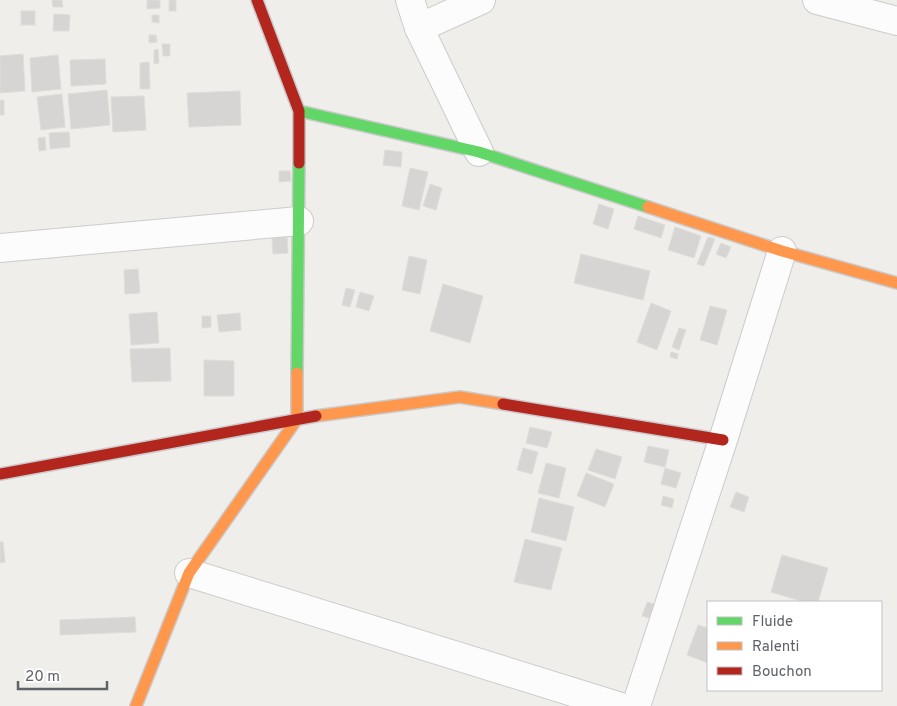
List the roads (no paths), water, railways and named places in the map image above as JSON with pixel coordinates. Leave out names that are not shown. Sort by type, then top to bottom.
[{"type":"street","points":[[136,706],[189,573],[297,419],[299,111],[257,0]]},
{"type":"street","points":[[410,0],[419,28],[479,152]]},
{"type":"street","points":[[419,28],[481,0]]},
{"type":"street","points":[[817,0],[897,21]]},
{"type":"street","points":[[299,111],[479,152],[782,251],[897,283]]},
{"type":"street","points":[[0,248],[299,221]]},
{"type":"street","points":[[636,706],[723,440],[782,251]]},
{"type":"street","points":[[0,474],[297,419],[460,397],[723,440]]},
{"type":"street","points":[[189,573],[618,706]]}]
